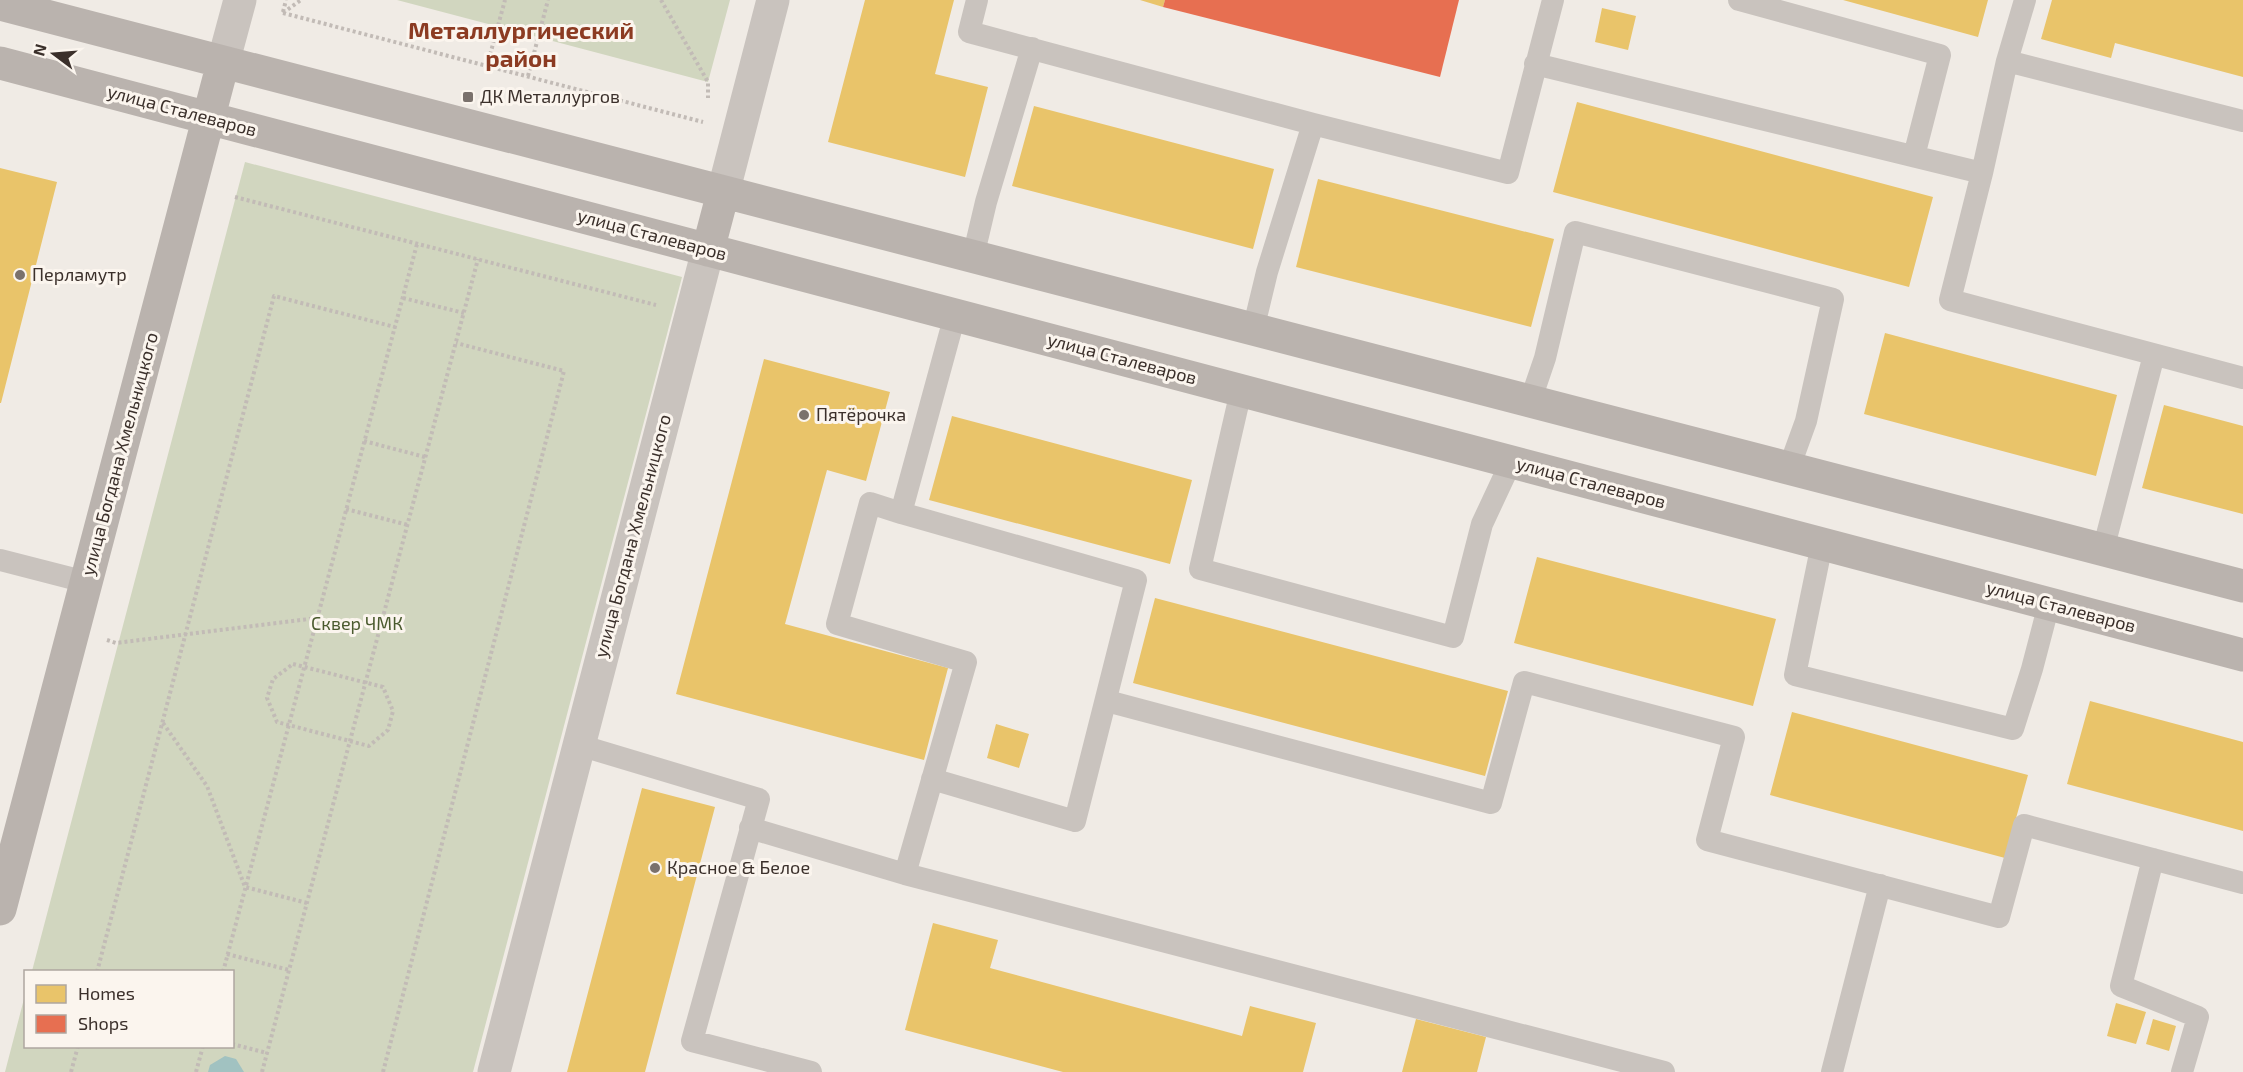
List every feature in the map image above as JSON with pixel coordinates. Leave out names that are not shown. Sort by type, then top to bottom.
[{"type":"main road","points":[[0,4],[2243,586]]},
{"type":"main road","name":"улица Сталеваров","points":[[0,63],[2243,655]]},
{"type":"main road","name":"улица Богдана Хмельницкого","points":[[0,909],[8,849],[73,632],[223,63]]},
{"type":"main road","name":"улица Богдана Хмельницкого","points":[[708,250],[723,193]]},
{"type":"street","name":"улица Богдана Хмельницкого","points":[[223,63],[240,0]]},
{"type":"street","name":"улица Богдана Хмельницкого","points":[[723,193],[773,0]]},
{"type":"street","name":"улица Богдана Хмельницкого","points":[[494,1072],[708,250]]},
{"type":"lane","points":[[977,0],[969,32],[1313,124],[1508,173],[1553,0]]},
{"type":"lane","points":[[1739,0],[1940,55],[1914,156]]},
{"type":"lane","points":[[2025,0],[2007,62],[1950,300],[2243,378]]},
{"type":"lane","points":[[973,257],[986,202],[1032,48]]},
{"type":"lane","points":[[2007,62],[2243,121]]},
{"type":"lane","points":[[1536,64],[1982,173]]},
{"type":"lane","points":[[1253,330],[1268,272],[1313,124]]},
{"type":"lane","points":[[1530,402],[1545,358],[1575,232],[1587,234],[1833,299],[1806,421],[1789,468]]},
{"type":"lane","points":[[901,513],[955,315]]},
{"type":"lane","points":[[2103,550],[2154,355]]},
{"type":"lane","points":[[1241,391],[1200,569],[1441,634],[1453,637],[1482,524],[1511,462]]},
{"type":"lane","points":[[905,874],[966,662],[837,624],[870,503],[1136,580],[1075,821],[933,779]]},
{"type":"lane","points":[[1822,544],[1795,675],[2013,729],[2049,604]]},
{"type":"lane","points":[[0,560],[86,582]]},
{"type":"lane","points":[[1107,701],[1491,803],[1524,682],[1734,737],[1707,840],[1999,917],[2024,825],[2243,883]]},
{"type":"lane","points":[[579,745],[759,799],[692,1041],[811,1072]]},
{"type":"lane","points":[[750,828],[905,874],[1664,1072]]},
{"type":"lane","points":[[2153,859],[2121,986],[2198,1017],[2182,1072]]},
{"type":"lane","points":[[1832,1072],[1880,885]]},
{"type":"path","points":[[283,13],[286,0]]},
{"type":"path","points":[[283,13],[301,0]]},
{"type":"path","points":[[487,66],[505,0]]},
{"type":"path","points":[[528,76],[548,0]]},
{"type":"path","points":[[661,0],[708,82],[707,122]]},
{"type":"path","points":[[283,13],[739,131]]},
{"type":"path","points":[[235,197],[691,314]]},
{"type":"path","points":[[223,970],[417,244]]},
{"type":"path","points":[[262,1072],[478,259]]},
{"type":"path","points":[[98,970],[274,296],[395,327]]},
{"type":"path","points":[[403,298],[464,313]]},
{"type":"path","points":[[383,1072],[564,371],[456,343]]},
{"type":"path","points":[[364,441],[425,457]]},
{"type":"path","points":[[346,509],[408,525]]},
{"type":"path","points":[[73,632],[116,643],[317,618]]},
{"type":"path","points":[[292,664],[304,667],[383,687],[393,711],[388,730],[369,746],[277,722],[267,698],[273,679],[292,664]]},
{"type":"path","points":[[162,722],[207,786],[245,887]]},
{"type":"path","points":[[245,887],[308,903]]},
{"type":"path","points":[[227,954],[290,970]]},
{"type":"path","points":[[234,1045],[267,1053]]},
{"type":"path","points":[[71,1072],[78,1048]]},
{"type":"path","points":[[196,1072],[203,1048]]},
{"type":"green space","points":[[397,0],[730,0],[708,82]]},
{"type":"green space","name":"Сквер ЧМК","points":[[245,162],[682,277],[473,1072],[5,1072],[24,999],[24,1048],[234,1048],[234,970],[32,970]]},
{"type":"water","points":[[225,1056],[236,1059],[244,1072],[208,1072],[210,1065]]},
{"type":"building: Homes","points":[[865,0],[954,0],[935,74],[988,87],[965,177],[828,142]]},
{"type":"building: Homes","points":[[1140,0],[1165,0],[1163,7]]},
{"type":"building: Homes","points":[[1843,0],[1988,0],[1978,37]]},
{"type":"building: Homes","points":[[2052,0],[2243,0],[2243,77],[2115,43],[2111,58],[2041,39]]},
{"type":"building: Homes","points":[[1602,8],[1636,16],[1628,50],[1595,42]]},
{"type":"building: Homes","points":[[1577,102],[1933,197],[1909,287],[1553,192]]},
{"type":"building: Homes","points":[[1034,106],[1274,169],[1253,249],[1012,186]]},
{"type":"building: Homes","points":[[0,168],[57,182],[1,403],[0,403]]},
{"type":"building: Homes","points":[[1318,179],[1554,239],[1531,327],[1296,267]]},
{"type":"building: Homes","points":[[1885,333],[2117,395],[2096,476],[1864,414]]},
{"type":"building: Homes","points":[[764,359],[890,392],[866,481],[827,470],[785,624],[948,668],[924,760],[676,694]]},
{"type":"building: Homes","points":[[2164,405],[2243,426],[2243,514],[2142,488]]},
{"type":"building: Homes","points":[[952,416],[1192,480],[1170,564],[929,500]]},
{"type":"building: Homes","points":[[1537,557],[1776,619],[1753,706],[1514,643]]},
{"type":"building: Homes","points":[[1155,598],[1508,691],[1485,776],[1133,683]]},
{"type":"building: Homes","points":[[2090,701],[2243,742],[2243,831],[2067,784]]},
{"type":"building: Homes","points":[[1792,712],[2028,775],[2005,858],[1770,795]]},
{"type":"building: Homes","points":[[996,724],[1029,734],[1019,768],[987,758]]},
{"type":"building: Homes","points":[[642,788],[715,807],[645,1072],[567,1072]]},
{"type":"building: Homes","points":[[933,923],[998,940],[990,968],[1242,1036],[1250,1006],[1316,1023],[1303,1072],[1063,1072],[905,1030]]},
{"type":"building: Homes","points":[[2116,1003],[2146,1012],[2136,1044],[2107,1036]]},
{"type":"building: Homes","points":[[1416,1019],[1486,1037],[1477,1072],[1402,1072]]},
{"type":"building: Homes","points":[[2153,1019],[2176,1026],[2169,1051],[2146,1044]]},
{"type":"building: Shops","points":[[1165,0],[1459,0],[1440,77],[1163,7]]},
{"type":"place","name":"ДК Металлургов","points":[[468,97]]},
{"type":"place","name":"Перламутр","points":[[20,275]]},
{"type":"place","name":"Пятёрочка","points":[[804,415]]},
{"type":"place","name":"Красное & Белое","points":[[655,868]]},
{"type":"district","name":"Металлургический район","points":[[521,45]]}]
